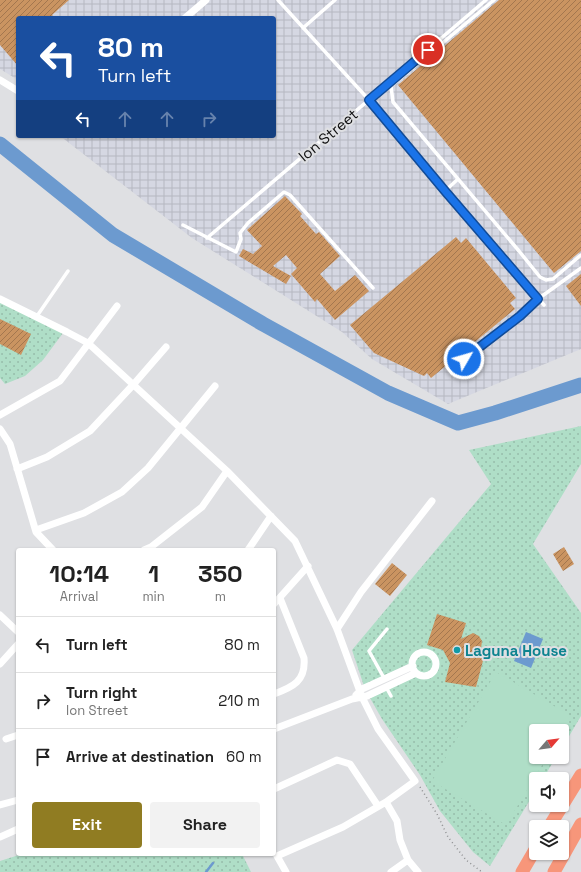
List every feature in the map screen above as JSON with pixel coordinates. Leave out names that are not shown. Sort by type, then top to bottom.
[{"type":"highway","points":[[554,820],[580,780]]},
{"type":"highway","points":[[554,872],[581,824]]},
{"type":"highway","points":[[522,872],[529,860]]},
{"type":"street","points":[[187,16],[206,0]]},
{"type":"street","points":[[0,80],[16,90]]},
{"type":"street","points":[[0,299],[37,316],[88,343],[227,472],[295,540],[308,566],[337,629],[360,694],[378,729],[414,781],[386,802],[343,827],[276,853]]},
{"type":"street","points":[[0,415],[60,381],[118,306]]},
{"type":"street","points":[[17,469],[47,457],[90,431],[133,386],[166,347]]},
{"type":"street","points":[[36,530],[84,513],[122,492],[148,468],[215,386]]},
{"type":"street","points":[[0,429],[10,444],[36,530],[51,548]]},
{"type":"street","points":[[149,548],[202,506],[227,472]]},
{"type":"street","points":[[337,629],[361,592],[432,500]]},
{"type":"street","points":[[249,548],[271,516]]},
{"type":"street","points":[[276,602],[308,566]]},
{"type":"street","points":[[276,693],[288,689],[296,683],[303,675],[305,667],[304,658],[280,598]]},
{"type":"street","points":[[0,615],[16,630]]},
{"type":"street","points":[[0,664],[16,646]]},
{"type":"street","points":[[276,728],[352,699],[360,694],[362,689],[386,683],[414,669]]},
{"type":"street","points":[[6,739],[16,736]]},
{"type":"street","points":[[276,789],[337,760],[350,764],[378,806]]},
{"type":"street","points":[[0,806],[16,801]]},
{"type":"street","points":[[386,802],[397,821],[400,840],[408,860],[418,872]]},
{"type":"street","points":[[0,836],[16,831]]},
{"type":"street","points":[[276,855],[286,872]]},
{"type":"street","points":[[392,872],[408,860]]},
{"type":"lane","points":[[278,0],[369,100],[445,191],[544,305]]},
{"type":"lane","points":[[303,28],[335,0]]},
{"type":"lane","name":"Ion Street","points":[[207,238],[486,0]]},
{"type":"lane","points":[[494,0],[391,86],[393,102],[540,277],[546,280],[552,279],[581,255]]},
{"type":"lane","points":[[445,191],[458,179]]},
{"type":"lane","points":[[183,225],[236,252],[240,239],[240,233],[248,223],[284,192],[290,195],[373,288]]},
{"type":"lane","points":[[464,359],[520,316],[538,299],[581,268]]},
{"type":"lane","points":[[37,316],[68,271]]},
{"type":"lane","points":[[386,629],[369,651],[392,696]]},
{"type":"path","points":[[414,781],[437,814],[448,837],[466,860],[482,872]]},
{"type":"shaded area","points":[[0,0],[581,0],[581,349],[448,404],[372,359],[342,332],[192,238],[63,138],[276,138],[276,16],[16,16],[16,79],[0,69]]},
{"type":"green space","points":[[0,302],[63,333],[43,360],[25,376],[5,384],[0,378]]},
{"type":"green space","points":[[581,426],[581,464],[533,544],[581,613],[581,716],[569,736],[569,724],[529,724],[529,764],[552,764],[547,772],[529,772],[529,802],[490,866],[473,852],[440,811],[420,775],[382,719],[370,698],[415,677],[408,664],[364,686],[352,650],[491,484],[469,450]]},
{"type":"green space","points":[[496,672],[571,716],[566,724],[529,724],[529,764],[543,764],[538,772],[529,772],[529,787],[506,825],[432,781]]},
{"type":"green space","points":[[16,856],[243,856],[251,872],[0,872],[0,861]]},
{"type":"water","points":[[526,632],[543,639],[531,668],[514,661]]},
{"type":"building","points":[[0,0],[69,0],[53,16],[16,16],[16,64],[0,45]]},
{"type":"building","points":[[499,0],[581,0],[581,251],[554,273],[398,85]]},
{"type":"building","points":[[285,196],[302,214],[300,216],[316,234],[319,232],[340,256],[320,274],[335,291],[355,275],[369,291],[335,320],[317,299],[315,302],[291,274],[297,268],[286,255],[273,266],[291,276],[286,284],[239,256],[243,249],[253,254],[262,246],[247,230]]},
{"type":"building","points":[[456,237],[461,243],[466,238],[516,298],[510,303],[515,309],[431,378],[427,373],[424,376],[374,353],[350,325]]},
{"type":"building","points":[[581,274],[581,306],[566,286]]},
{"type":"building","points":[[0,319],[31,334],[21,355],[0,344]]},
{"type":"building","points":[[564,547],[574,564],[563,571],[553,554]]},
{"type":"building","points":[[392,563],[407,575],[390,596],[375,584]]},
{"type":"building","name":"Laguna House","points":[[437,614],[466,623],[461,639],[473,633],[479,636],[482,641],[480,656],[484,657],[476,687],[445,682],[450,663],[443,650],[427,645]]},
{"type":"waterway","points":[[0,144],[113,235],[263,324],[388,393],[458,423],[495,413],[581,385]]},
{"type":"waterway","points":[[206,872],[213,863]]},
{"type":"place","name":"Laguna House","points":[[457,650]]},
{"type":"route","points":[[428,50],[369,100],[538,299],[520,316],[464,359]]}]
